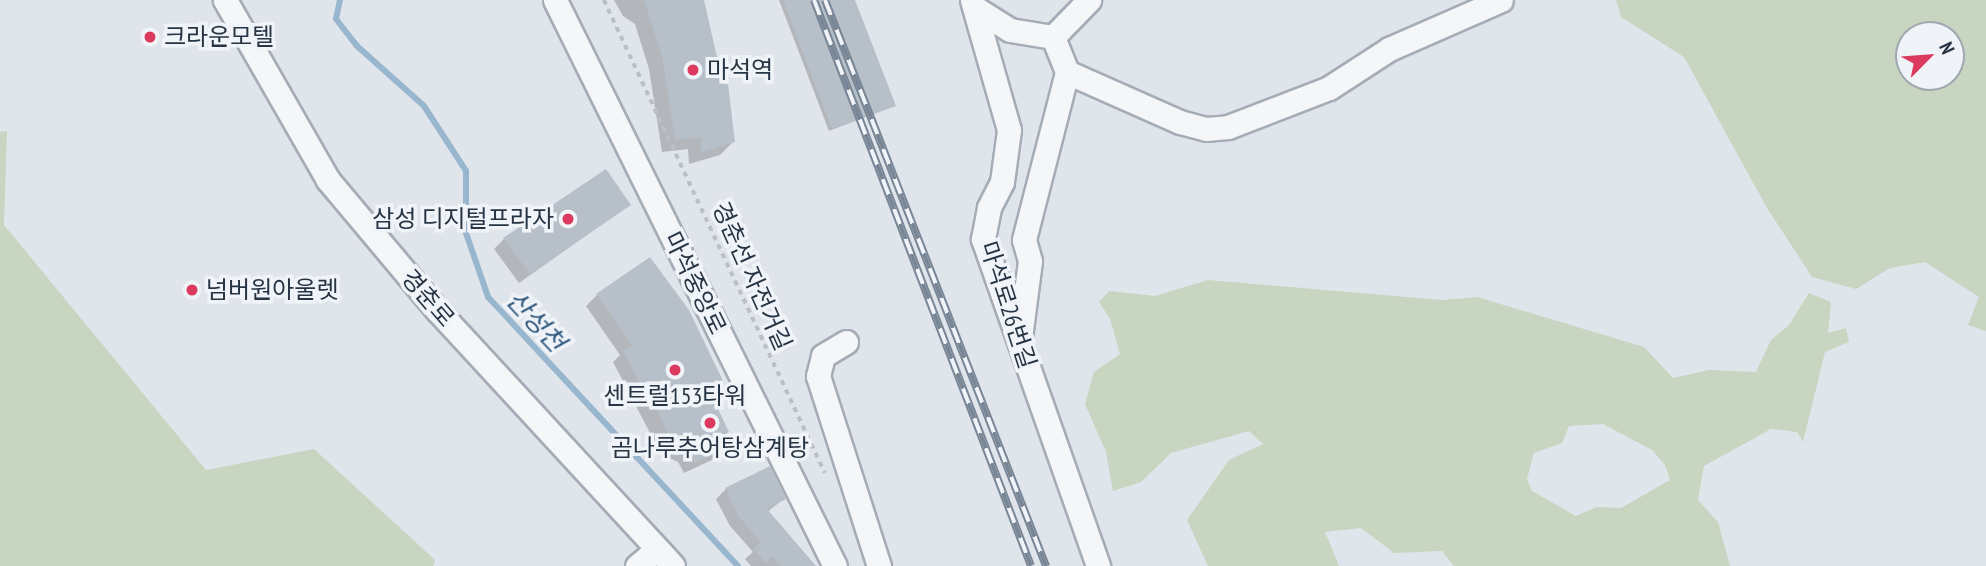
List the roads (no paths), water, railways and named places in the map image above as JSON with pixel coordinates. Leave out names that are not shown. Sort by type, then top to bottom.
[{"type":"street","name":"경춘로","points":[[225,0],[328,180],[437,310],[673,566]]},
{"type":"street","name":"마석중앙로","points":[[555,0],[835,566]]},
{"type":"street","points":[[1053,37],[1088,0]]},
{"type":"street","points":[[1067,72],[1180,122],[1206,129],[1228,127],[1329,88],[1388,49],[1502,0]]},
{"type":"street","points":[[974,4],[1010,30],[1053,37]]},
{"type":"street","name":"마석로26번길","points":[[974,4],[1009,130],[1002,182],[989,208],[982,239],[1020,338],[1097,566]]},
{"type":"street","points":[[1020,338],[1030,261],[1024,240],[1067,72],[1053,37]]},
{"type":"street","points":[[846,342],[822,356],[818,376],[880,566]]},
{"type":"street","points":[[637,566],[657,549]]},
{"type":"waterway","name":"산성천","points":[[340,0],[336,19],[357,46],[424,106],[466,171],[466,233],[488,297],[738,566]]},
{"type":"railway","points":[[814,0],[1031,566]]},
{"type":"railway","points":[[825,0],[1046,566]]},
{"type":"place","name":"크라운모텔","points":[[150,37]]},
{"type":"place","name":"마석역","points":[[693,70]]},
{"type":"place","name":"삼성 디지털프라자","points":[[568,219]]},
{"type":"place","name":"넘버원아울렛","points":[[192,290]]},
{"type":"place","name":"센트럴153타워","points":[[675,370]]},
{"type":"place","name":"곰나루추어탕삼계탕","points":[[710,423]]}]
